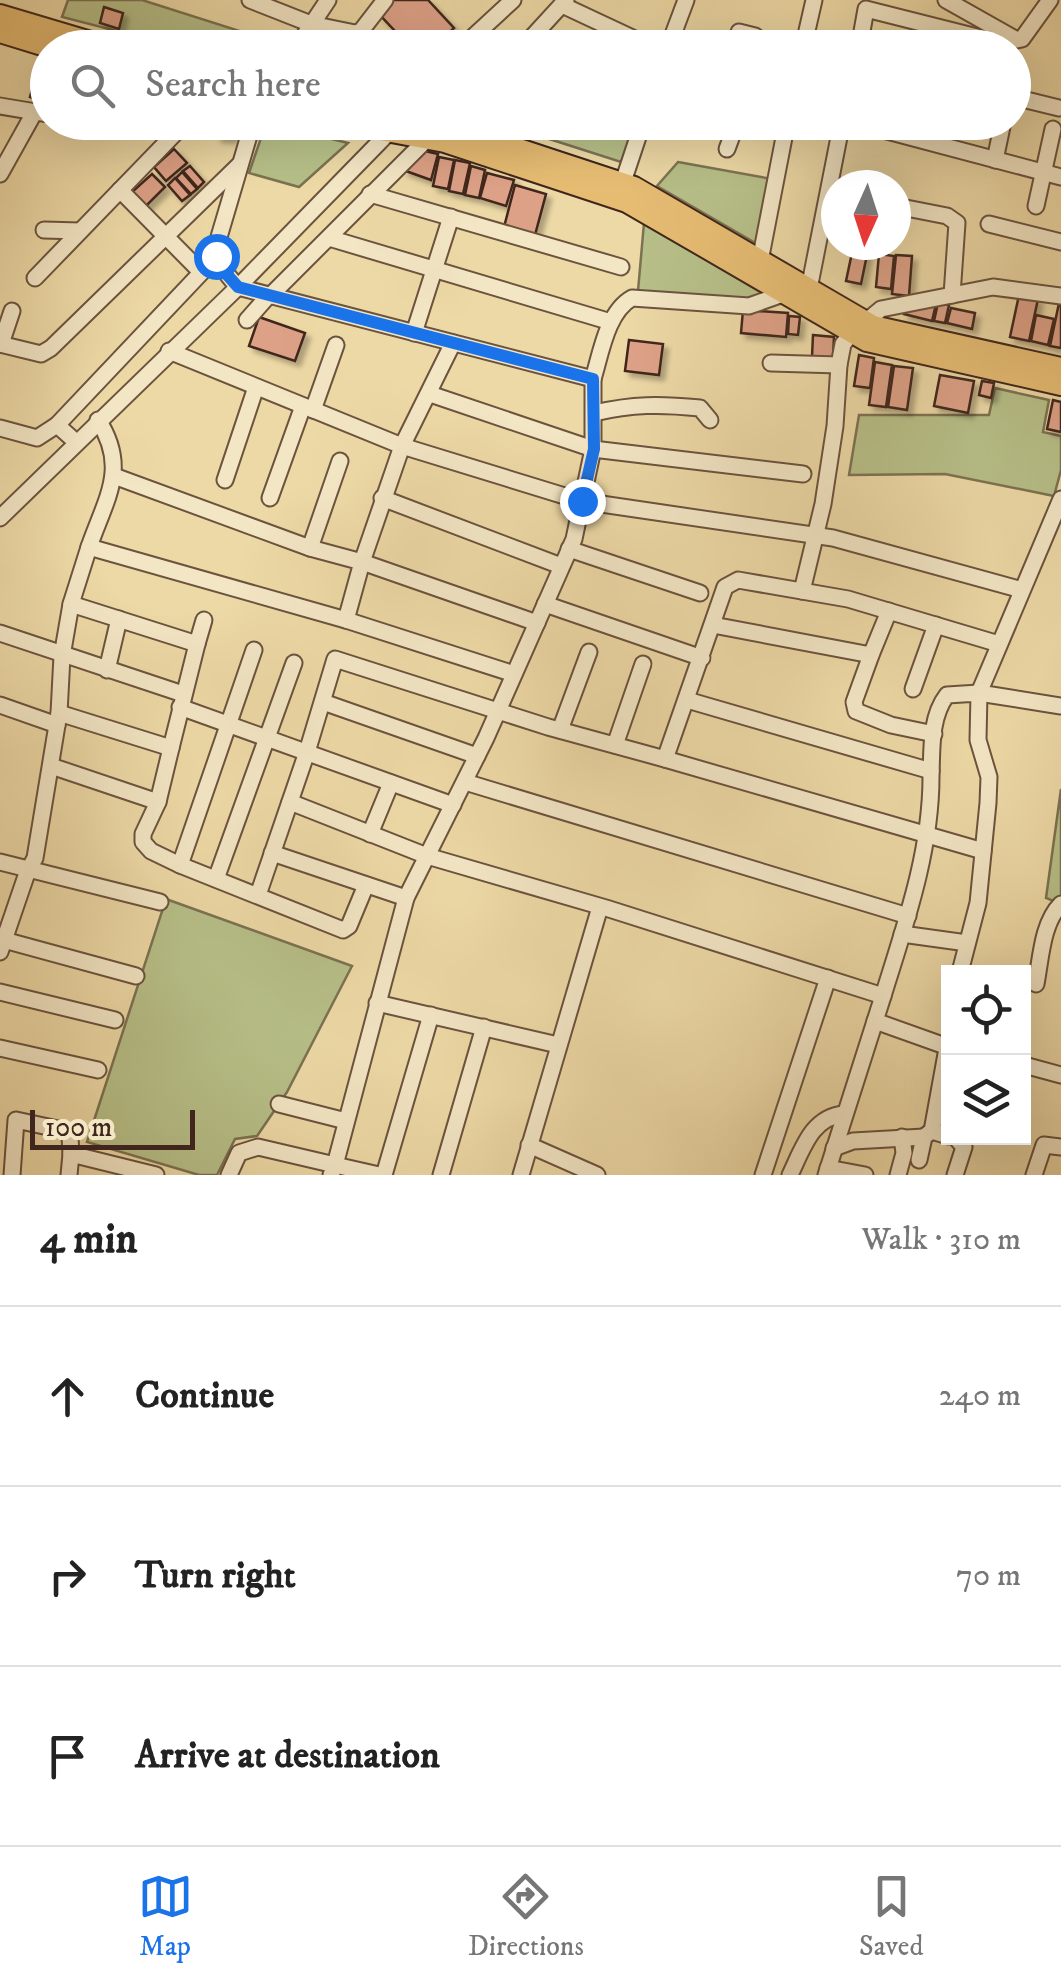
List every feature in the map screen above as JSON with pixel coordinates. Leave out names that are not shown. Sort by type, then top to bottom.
[{"type":"main road","points":[[0,15],[50,30]]},
{"type":"main road","points":[[0,32],[30,41]]},
{"type":"main road","points":[[442,140],[627,202],[783,294],[858,328],[1061,368]]},
{"type":"main road","points":[[498,140],[623,182],[808,290],[858,328],[868,341],[1061,385]]},
{"type":"street","points":[[250,0],[311,24],[338,30]]},
{"type":"street","points":[[307,30],[328,0]]},
{"type":"street","points":[[362,30],[385,0]]},
{"type":"street","points":[[480,30],[513,0]]},
{"type":"street","points":[[675,30],[686,0]]},
{"type":"street","points":[[807,30],[814,0]]},
{"type":"street","points":[[946,0],[999,30]]},
{"type":"street","points":[[1028,30],[1050,0]]},
{"type":"street","points":[[538,30],[564,2],[619,30]]},
{"type":"street","points":[[862,30],[866,4],[954,30]]},
{"type":"street","points":[[1031,101],[1059,108]]},
{"type":"street","points":[[0,106],[30,111]]},
{"type":"street","points":[[0,174],[30,128]]},
{"type":"street","points":[[1036,206],[1053,129]]},
{"type":"street","points":[[35,278],[169,140]]},
{"type":"street","points":[[248,140],[216,256],[238,287],[593,379]]},
{"type":"street","points":[[0,518],[238,287],[382,140]]},
{"type":"street","points":[[247,320],[419,140]]},
{"type":"street","points":[[623,182],[637,140]]},
{"type":"street","points":[[727,149],[730,140]]},
{"type":"street","points":[[760,261],[784,140]]},
{"type":"street","points":[[836,170],[842,140]]},
{"type":"street","points":[[921,140],[1061,177]]},
{"type":"street","points":[[996,160],[1000,140]]},
{"type":"street","points":[[12,311],[1,344],[41,354],[51,348],[241,164]]},
{"type":"street","points":[[120,190],[201,272]]},
{"type":"street","points":[[370,194],[621,267]]},
{"type":"street","points":[[911,209],[957,222],[952,294]]},
{"type":"street","points":[[414,333],[451,217]]},
{"type":"street","points":[[988,224],[1061,242]]},
{"type":"street","points":[[44,230],[80,231]]},
{"type":"street","points":[[808,290],[821,237]]},
{"type":"street","points":[[329,238],[611,322]]},
{"type":"street","points":[[0,428],[37,438],[57,425],[216,256]]},
{"type":"street","points":[[802,591],[818,536],[843,344],[881,309],[993,286],[1061,296]]},
{"type":"street","points":[[333,1170],[406,898],[465,782],[569,549],[594,449],[593,379],[611,322],[625,302],[641,296],[749,306],[783,294]]},
{"type":"street","points":[[346,620],[382,498],[402,446],[454,343]]},
{"type":"street","points":[[270,498],[336,345]]},
{"type":"street","points":[[169,351],[402,446],[582,501],[818,536],[1022,590]]},
{"type":"street","points":[[771,363],[839,365]]},
{"type":"street","points":[[226,480],[256,387]]},
{"type":"street","points":[[430,394],[594,449],[803,474]]},
{"type":"street","points":[[594,413],[632,404],[653,404],[700,408],[710,420]]},
{"type":"street","points":[[98,420],[113,442],[114,476],[72,604],[62,656],[52,766],[35,858],[1,944],[136,976]]},
{"type":"street","points":[[57,425],[76,442]]},
{"type":"street","points":[[310,548],[340,461]]},
{"type":"street","points":[[114,476],[310,548],[362,562],[536,623]]},
{"type":"street","points":[[382,498],[560,566]]},
{"type":"street","points":[[962,965],[978,903],[989,777],[978,740],[978,693],[1060,504]]},
{"type":"street","points":[[89,547],[346,620],[514,674]]},
{"type":"street","points":[[569,549],[700,593]]},
{"type":"street","points":[[665,759],[725,587],[738,580],[889,612],[999,644]]},
{"type":"street","points":[[72,604],[197,644]]},
{"type":"street","points":[[545,604],[702,658]]},
{"type":"street","points":[[889,612],[854,702],[856,711],[891,725],[934,734]]},
{"type":"street","points":[[107,670],[120,619]]},
{"type":"street","points":[[204,620],[158,802],[142,842],[180,866],[342,930],[350,926],[366,885]]},
{"type":"street","points":[[713,625],[871,654]]},
{"type":"street","points":[[913,689],[936,626]]},
{"type":"street","points":[[0,634],[107,670],[182,701],[229,726],[453,806]]},
{"type":"street","points":[[180,866],[254,650]]},
{"type":"street","points":[[560,730],[589,652]]},
{"type":"street","points":[[258,895],[323,702],[333,660],[337,658],[560,730],[983,851]]},
{"type":"street","points":[[216,879],[294,663]]},
{"type":"street","points":[[614,745],[643,664]]},
{"type":"street","points":[[865,1175],[827,1172],[908,916],[931,814],[937,708],[947,695],[978,693],[1061,706]]},
{"type":"street","points":[[687,700],[932,771]]},
{"type":"street","points":[[323,702],[477,756]]},
{"type":"street","points":[[0,705],[172,748]]},
{"type":"street","points":[[52,766],[158,802]]},
{"type":"street","points":[[465,782],[908,916]]},
{"type":"street","points":[[370,834],[391,783]]},
{"type":"street","points":[[290,802],[426,856],[600,906],[883,996]]},
{"type":"street","points":[[272,853],[406,898]]},
{"type":"street","points":[[0,862],[160,902]]},
{"type":"street","points":[[1036,984],[1046,930],[1061,904]]},
{"type":"street","points":[[520,1175],[600,906]]},
{"type":"street","points":[[902,934],[967,942]]},
{"type":"street","points":[[762,1175],[828,978]]},
{"type":"street","points":[[0,992],[115,1020]]},
{"type":"street","points":[[377,1003],[558,1045]]},
{"type":"street","points":[[229,1175],[239,1153],[258,1147],[333,1170],[382,1175],[432,1015]]},
{"type":"street","points":[[875,1021],[941,1043]]},
{"type":"street","points":[[441,1175],[484,1027]]},
{"type":"street","points":[[0,1048],[98,1070]]},
{"type":"street","points":[[919,1160],[935,1134],[947,1055]]},
{"type":"street","points":[[1031,1068],[1061,1075]]},
{"type":"street","points":[[280,1104],[346,1120]]},
{"type":"street","points":[[790,1175],[815,1126],[830,1115],[844,1114]]},
{"type":"street","points":[[12,1175],[8,1117],[66,1131],[70,1137],[69,1175]]},
{"type":"street","points":[[834,1148],[852,1141],[935,1134]]},
{"type":"street","points":[[898,1175],[904,1152],[902,1137]]},
{"type":"street","points":[[1034,1175],[1044,1144],[1061,1148]]},
{"type":"street","points":[[529,1145],[597,1175]]},
{"type":"street","points":[[955,1175],[962,1145]]},
{"type":"street","points":[[71,1154],[156,1175]]},
{"type":"green space","points":[[68,0],[142,0],[236,30],[113,30],[62,17]]},
{"type":"green space","points":[[260,140],[348,143],[299,187],[249,173]]},
{"type":"green space","points":[[552,140],[629,140],[621,162]]},
{"type":"green space","points":[[678,162],[772,179],[759,245],[657,186]]},
{"type":"green space","points":[[644,223],[762,293],[743,302],[638,291]]},
{"type":"green space","points":[[995,388],[1049,400],[1043,432],[1061,436],[1061,470],[1054,496],[945,474],[849,475],[859,415],[989,415]]},
{"type":"green space","points":[[1061,789],[1061,904],[1046,898]]},
{"type":"green space","points":[[166,899],[352,966],[287,1092],[257,1136],[235,1139],[217,1175],[199,1175],[87,1142]]},
{"type":"building","points":[[393,0],[428,0],[454,28],[394,30],[379,14]]},
{"type":"building","points":[[104,7],[123,13],[119,29],[100,23]]},
{"type":"building","points":[[174,149],[187,163],[166,181],[154,167]]},
{"type":"building","points":[[425,151],[438,154],[431,180],[403,170]]},
{"type":"building","points":[[439,157],[454,160],[448,189],[433,186]]},
{"type":"building","points":[[455,160],[470,163],[463,194],[449,191]]},
{"type":"building","points":[[190,166],[204,182],[198,188],[183,171]]},
{"type":"building","points":[[471,166],[485,170],[479,198],[465,195]]},
{"type":"building","points":[[182,172],[197,189],[191,194],[176,178]]},
{"type":"building","points":[[487,173],[514,180],[506,206],[480,198]]},
{"type":"building","points":[[152,174],[165,187],[145,207],[132,192]]},
{"type":"building","points":[[175,178],[190,195],[182,201],[168,185]]},
{"type":"building","points":[[515,185],[546,194],[535,235],[504,227]]},
{"type":"building","points":[[912,256],[909,296],[892,294],[895,260],[911,260]]},
{"type":"building","points":[[850,260],[866,260],[861,284],[846,281]]},
{"type":"building","points":[[878,260],[894,260],[891,289],[876,287]]},
{"type":"building","points":[[1019,295],[1038,299],[1029,341],[1010,337]]},
{"type":"building","points":[[938,303],[949,305],[945,323],[934,321]]},
{"type":"building","points":[[1061,303],[1061,348],[1050,346]]},
{"type":"building","points":[[936,304],[932,321],[904,314],[906,308]]},
{"type":"building","points":[[951,308],[975,313],[972,329],[947,323]]},
{"type":"building","points":[[743,310],[788,313],[786,337],[741,333]]},
{"type":"building","points":[[1036,315],[1054,319],[1048,345],[1031,341]]},
{"type":"building","points":[[789,316],[800,317],[798,335],[788,334]]},
{"type":"building","points":[[259,317],[305,333],[295,361],[249,346]]},
{"type":"building","points":[[813,335],[834,337],[833,358],[812,357]]},
{"type":"building","points":[[629,340],[663,344],[659,375],[625,371]]},
{"type":"building","points":[[859,355],[874,358],[870,388],[854,386]]},
{"type":"building","points":[[875,362],[892,365],[886,407],[869,405]]},
{"type":"building","points":[[894,366],[913,368],[907,410],[888,407]]},
{"type":"building","points":[[940,375],[974,381],[968,413],[934,406]]},
{"type":"building","points":[[982,381],[994,383],[991,398],[979,395]]},
{"type":"building","points":[[1053,400],[1061,402],[1061,432],[1047,429]]},
{"type":"route","points":[[216,256],[238,287],[593,379],[594,449],[582,501]]}]
